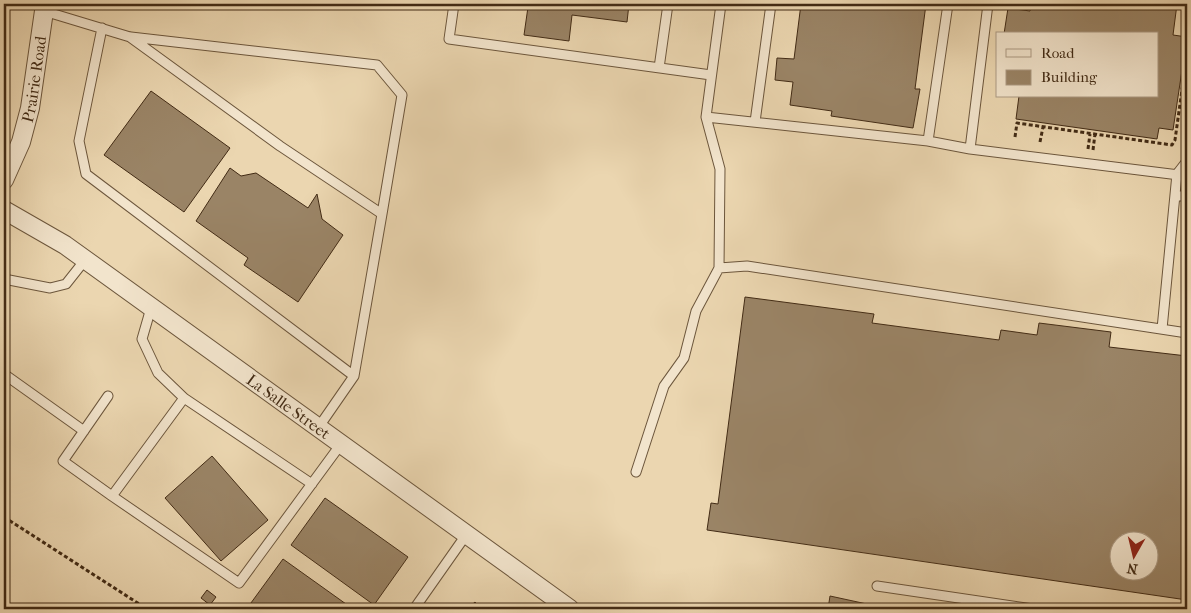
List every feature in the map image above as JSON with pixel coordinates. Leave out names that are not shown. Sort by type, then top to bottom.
[{"type":"street","name":"Prairie Road","points":[[4,180],[21,142],[30,108],[44,7]]},
{"type":"street","name":"La Salle Street","points":[[4,210],[65,245],[570,609]]},
{"type":"lane","points":[[454,4],[449,39],[712,75]]},
{"type":"lane","points":[[659,68],[668,4]]},
{"type":"lane","points":[[636,472],[664,386],[684,358],[696,311],[719,268],[720,169],[706,117],[721,4]]},
{"type":"lane","points":[[755,122],[771,4]]},
{"type":"lane","points":[[928,140],[948,4]]},
{"type":"lane","points":[[970,149],[988,4]]},
{"type":"lane","points":[[44,7],[130,37],[377,65],[402,95],[354,376],[318,428]]},
{"type":"lane","points":[[102,28],[79,141],[86,174],[354,376]]},
{"type":"lane","points":[[130,37],[280,146],[382,214]]},
{"type":"lane","points":[[706,117],[928,140],[970,149],[1187,176]]},
{"type":"lane","points":[[1162,329],[1178,174],[1187,161]]},
{"type":"lane","points":[[1176,196],[1187,196]]},
{"type":"lane","points":[[4,279],[50,288],[66,284],[85,260]]},
{"type":"lane","points":[[719,268],[747,266],[1187,333]]},
{"type":"lane","points":[[152,308],[142,339],[158,372],[184,398],[312,484]]},
{"type":"lane","points":[[4,374],[84,432]]},
{"type":"lane","points":[[108,396],[63,461],[239,583],[341,444]]},
{"type":"lane","points":[[112,496],[184,398]]},
{"type":"lane","points":[[414,609],[466,535]]},
{"type":"lane","points":[[877,586],[1033,609]]},
{"type":"path","points":[[1015,137],[1017,123],[1172,145],[1175,140],[1181,86],[1187,54]]},
{"type":"path","points":[[1040,142],[1043,126]]},
{"type":"path","points":[[1088,149],[1090,134]]},
{"type":"path","points":[[1093,150],[1095,134]]},
{"type":"path","points":[[4,517],[147,609]]},
{"type":"building","points":[[4,4],[7,4],[4,28]]},
{"type":"building","points":[[508,4],[629,4],[627,22],[572,15],[569,41],[524,35],[528,7]]},
{"type":"building","points":[[801,4],[926,4],[915,89],[920,89],[913,128],[831,116],[832,111],[790,105],[793,82],[775,80],[777,58],[794,59]]},
{"type":"building","points":[[1031,4],[1177,4],[1173,35],[1187,37],[1173,130],[1159,128],[1157,139],[1016,119],[1019,98],[1158,98],[1158,32],[1004,32],[1008,8],[1030,11]]},
{"type":"building","points":[[151,91],[230,148],[184,212],[104,155]]},
{"type":"building","points":[[230,168],[241,176],[256,173],[308,208],[317,194],[322,219],[343,235],[298,302],[244,265],[248,258],[196,221]]},
{"type":"building","points":[[745,297],[874,314],[872,323],[999,340],[1001,330],[1037,335],[1039,323],[1111,332],[1109,347],[1187,356],[1187,600],[707,530],[711,503],[718,504]]},
{"type":"building","points":[[212,456],[268,520],[221,561],[165,498]]},
{"type":"building","points":[[325,498],[408,557],[374,605],[291,545]]},
{"type":"building","points":[[283,559],[353,609],[251,609],[248,607]]},
{"type":"building","points":[[207,590],[216,597],[210,605],[201,598]]},
{"type":"building","points":[[830,596],[890,609],[828,609]]},
{"type":"building","points":[[475,602],[481,609],[467,609]]}]
